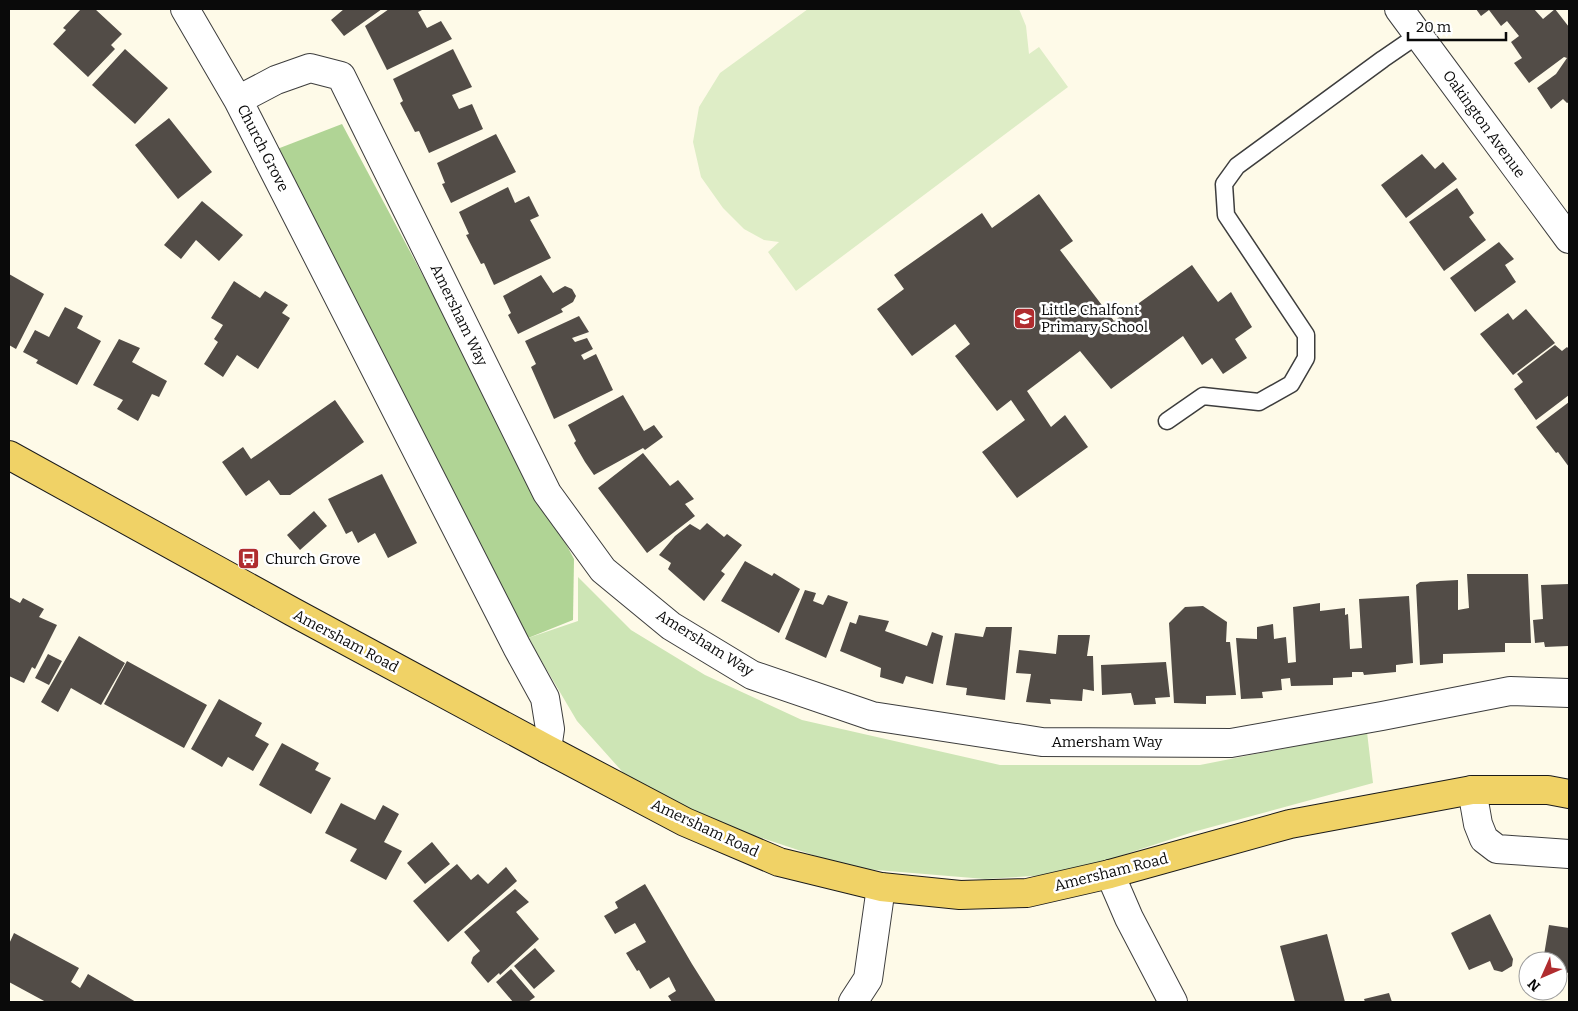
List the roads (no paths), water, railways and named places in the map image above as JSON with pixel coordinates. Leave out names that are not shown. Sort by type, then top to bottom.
[{"type":"main road","name":"Amersham Road","points":[[9,455],[293,612],[685,822],[780,862],[881,887],[960,895],[1027,894],[1110,874],[1290,824],[1472,790],[1548,790],[1569,794]]},
{"type":"street","name":"Church Grove","points":[[185,9],[238,100],[545,698],[550,729],[547,749]]},
{"type":"street","name":"Oakington Avenue","points":[[1399,9],[1569,239]]},
{"type":"street","name":"Amersham Way","points":[[238,100],[276,80],[310,68],[341,76],[547,493],[604,570],[671,626],[752,675],[872,716],[1042,742],[1230,742],[1382,716],[1510,690],[1569,693]]},
{"type":"street","points":[[1472,790],[1478,824],[1484,839],[1497,849],[1550,851],[1569,854]]},
{"type":"street","points":[[1110,874],[1129,918],[1173,1002]]},
{"type":"street","points":[[853,1002],[868,979],[881,887]]},
{"type":"lane","points":[[1167,421],[1203,396],[1259,402],[1291,384],[1306,358],[1306,335],[1226,215],[1224,184],[1237,166],[1418,35]]},
{"type":"place","name":"Little Chalfont Primary School","points":[[1025,319]]},
{"type":"place","name":"Church Grove","points":[[249,559]]}]
